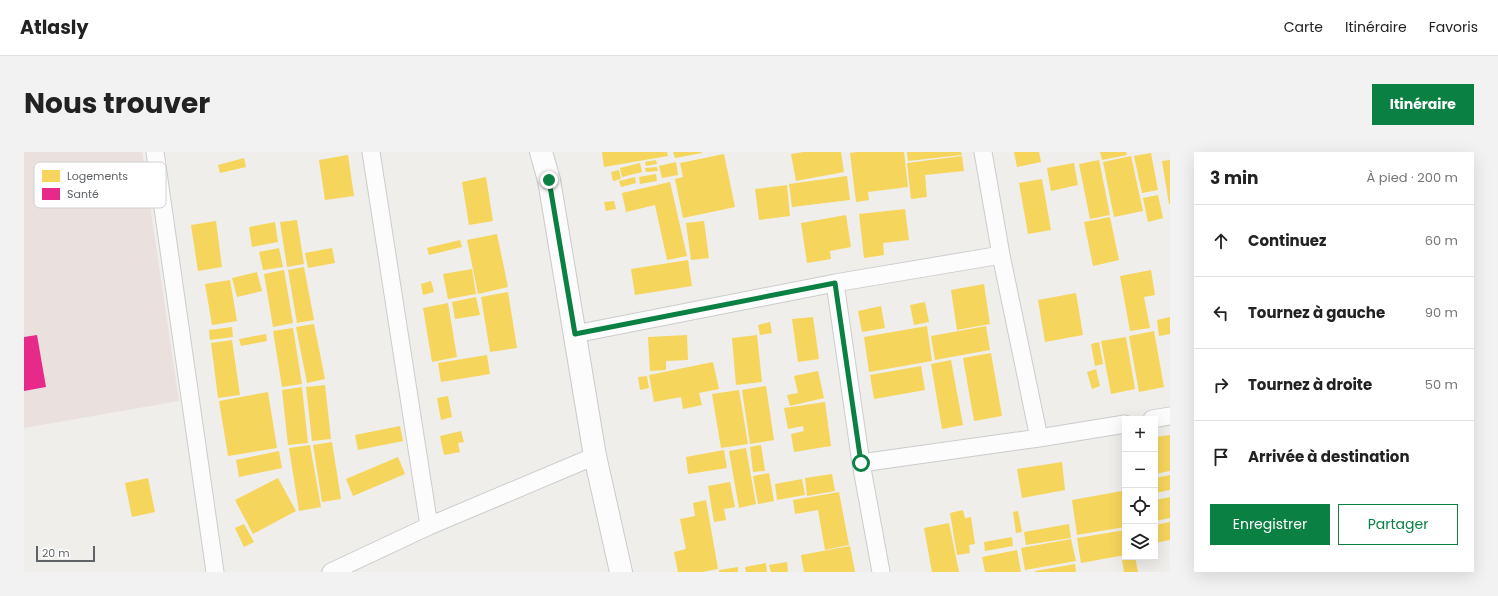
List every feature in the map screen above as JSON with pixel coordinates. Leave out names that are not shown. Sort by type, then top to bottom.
[{"type":"street","points":[[155,152],[156,162]]},
{"type":"street","points":[[371,152],[429,526]]},
{"type":"street","points":[[541,152],[549,180],[595,456],[621,572]]},
{"type":"street","points":[[983,152],[1001,255],[1039,438]]},
{"type":"street","points":[[163,208],[215,572]]},
{"type":"street","points":[[575,334],[835,283],[1001,255]]},
{"type":"street","points":[[835,283],[861,463],[881,572]]},
{"type":"street","points":[[1158,418],[1170,416]]},
{"type":"street","points":[[861,463],[1039,438],[1122,424]]},
{"type":"street","points":[[331,572],[429,526],[595,456]]},
{"type":"shaded area","points":[[24,152],[142,152],[143,162],[34,162],[34,208],[150,208],[179,401],[24,428]]},
{"type":"building: Logements","points":[[602,152],[667,152],[668,156],[604,167]]},
{"type":"building: Logements","points":[[673,152],[702,152],[702,153],[675,158]]},
{"type":"building: Logements","points":[[804,152],[841,152],[844,172],[796,181],[791,154]]},
{"type":"building: Logements","points":[[904,152],[908,187],[868,192],[869,200],[856,202],[850,153]]},
{"type":"building: Logements","points":[[907,152],[961,152],[962,155],[908,161]]},
{"type":"building: Logements","points":[[1014,152],[1039,152],[1041,162],[1017,167]]},
{"type":"building: Logements","points":[[1100,152],[1126,152],[1127,155],[1102,160]]},
{"type":"building: Logements","points":[[1151,153],[1158,190],[1142,193],[1134,156]]},
{"type":"building: Logements","points":[[724,154],[735,207],[683,218],[675,179],[683,177],[680,163]]},
{"type":"building: Logements","points":[[348,155],[354,196],[325,200],[319,160]]},
{"type":"building: Logements","points":[[962,156],[964,171],[925,175],[927,197],[911,199],[907,163]]},
{"type":"building: Logements","points":[[1131,156],[1143,211],[1114,217],[1103,162]]},
{"type":"building: Logements","points":[[244,158],[246,167],[220,173],[218,165]]},
{"type":"building: Logements","points":[[656,160],[657,164],[646,166],[645,162]]},
{"type":"building: Logements","points":[[1099,160],[1110,215],[1090,219],[1079,164]]},
{"type":"building: Logements","points":[[1170,160],[1170,204],[1169,204],[1162,161]]},
{"type":"building: Logements","points":[[676,162],[678,175],[662,178],[659,166]]},
{"type":"building: Logements","points":[[640,163],[642,172],[622,177],[620,168]]},
{"type":"building: Logements","points":[[1074,163],[1078,185],[1051,191],[1047,168]]},
{"type":"building: Logements","points":[[657,167],[658,171],[646,172],[645,168]]},
{"type":"building: Logements","points":[[619,170],[621,179],[613,181],[611,172]]},
{"type":"building: Logements","points":[[656,174],[657,181],[640,184],[639,177]]},
{"type":"building: Logements","points":[[847,176],[850,200],[792,207],[789,184]]},
{"type":"building: Logements","points":[[486,177],[493,221],[469,225],[462,182]]},
{"type":"building: Logements","points":[[635,177],[636,183],[621,187],[619,181]]},
{"type":"building: Logements","points":[[1042,179],[1051,230],[1028,234],[1019,183]]},
{"type":"building: Logements","points":[[670,182],[687,256],[667,260],[655,205],[626,212],[622,193]]},
{"type":"building: Logements","points":[[787,185],[790,216],[759,220],[755,189]]},
{"type":"building: Logements","points":[[1158,195],[1163,218],[1148,222],[1143,198]]},
{"type":"building: Logements","points":[[614,201],[616,209],[606,211],[604,202]]},
{"type":"building: Logements","points":[[905,209],[909,240],[883,243],[884,255],[864,258],[859,214]]},
{"type":"building: Logements","points":[[846,215],[851,247],[830,251],[831,259],[807,263],[801,223]]},
{"type":"building: Logements","points":[[1110,217],[1119,260],[1093,266],[1084,222]]},
{"type":"building: Logements","points":[[297,220],[304,264],[287,267],[280,222]]},
{"type":"building: Logements","points":[[216,221],[222,267],[198,271],[191,225]]},
{"type":"building: Logements","points":[[704,221],[709,258],[691,260],[686,223]]},
{"type":"building: Logements","points":[[275,222],[278,242],[252,247],[249,227]]},
{"type":"building: Logements","points":[[497,234],[508,287],[478,294],[467,240]]},
{"type":"building: Logements","points":[[460,240],[462,247],[429,255],[427,248]]},
{"type":"building: Logements","points":[[279,248],[283,267],[263,270],[259,252]]},
{"type":"building: Logements","points":[[332,248],[335,263],[308,268],[305,253]]},
{"type":"building: Logements","points":[[688,260],[692,286],[635,295],[631,269]]},
{"type":"building: Logements","points":[[304,267],[314,320],[297,323],[288,270]]},
{"type":"building: Logements","points":[[472,269],[476,294],[448,299],[443,274]]},
{"type":"building: Logements","points":[[284,270],[293,323],[273,327],[264,274]]},
{"type":"building: Logements","points":[[1151,270],[1155,295],[1144,297],[1150,328],[1130,331],[1120,276]]},
{"type":"building: Logements","points":[[257,272],[262,291],[237,297],[232,278]]},
{"type":"building: Logements","points":[[230,280],[237,321],[212,325],[205,284]]},
{"type":"building: Logements","points":[[431,281],[434,292],[423,295],[421,284]]},
{"type":"building: Logements","points":[[984,284],[990,324],[957,330],[951,290]]},
{"type":"building: Logements","points":[[508,292],[517,348],[490,352],[481,297]]},
{"type":"building: Logements","points":[[1076,293],[1083,335],[1045,342],[1038,300]]},
{"type":"building: Logements","points":[[476,297],[480,315],[455,319],[452,302]]},
{"type":"building: Logements","points":[[925,302],[929,322],[914,325],[910,305]]},
{"type":"building: Logements","points":[[448,303],[457,357],[432,362],[423,308]]},
{"type":"building: Logements","points":[[881,306],[885,328],[862,332],[858,311]]},
{"type":"building: Logements","points":[[813,317],[819,359],[798,362],[792,319]]},
{"type":"building: Logements","points":[[1170,317],[1170,334],[1159,336],[1157,320]]},
{"type":"building: Logements","points":[[770,322],[772,333],[760,335],[758,325]]},
{"type":"building: Logements","points":[[314,324],[325,379],[307,383],[296,327]]},
{"type":"building: Logements","points":[[927,326],[932,361],[869,372],[864,337]]},
{"type":"building: Logements","points":[[986,326],[990,350],[935,360],[931,336]]},
{"type":"building: Logements","points":[[232,327],[233,337],[210,340],[209,330]]},
{"type":"building: Logements","points":[[293,328],[302,384],[282,387],[273,331]]},
{"type":"building: Logements","points":[[1154,331],[1164,387],[1139,392],[1129,336]]},
{"type":"building: Logements","points":[[266,334],[267,341],[241,346],[239,339]]},
{"type":"building: Logements","points":[[687,335],[688,360],[666,361],[666,370],[650,371],[648,337]]},
{"type":"building: Logements","points":[[757,335],[762,382],[736,385],[732,338]]},
{"type":"building: Logements","points":[[1126,337],[1135,389],[1111,394],[1101,341]]},
{"type":"building: Logements","points":[[232,340],[240,395],[218,398],[211,343]]},
{"type":"building: Logements","points":[[1099,342],[1103,364],[1095,366],[1091,344]]},
{"type":"building: Logements","points":[[991,353],[1002,416],[974,421],[963,358]]},
{"type":"building: Logements","points":[[487,355],[490,374],[441,382],[438,363]]},
{"type":"building: Logements","points":[[951,360],[963,425],[942,429],[931,364]]},
{"type":"building: Logements","points":[[713,362],[719,389],[699,393],[702,405],[683,409],[681,397],[654,402],[649,375]]},
{"type":"building: Logements","points":[[921,366],[925,390],[874,399],[870,375]]},
{"type":"building: Logements","points":[[1096,369],[1100,386],[1092,389],[1087,372]]},
{"type":"building: Logements","points":[[818,371],[824,398],[790,406],[787,395],[798,393],[794,376]]},
{"type":"building: Logements","points":[[647,376],[649,388],[640,390],[638,377]]},
{"type":"building: Logements","points":[[325,385],[331,439],[312,441],[306,387]]},
{"type":"building: Logements","points":[[766,386],[774,440],[750,444],[742,390]]},
{"type":"building: Logements","points":[[302,387],[308,443],[288,445],[282,390]]},
{"type":"building: Logements","points":[[739,390],[748,444],[721,448],[712,394]]},
{"type":"building: Logements","points":[[268,392],[277,448],[228,456],[219,401]]},
{"type":"building: Logements","points":[[448,396],[452,417],[441,420],[437,398]]},
{"type":"building: Logements","points":[[825,402],[831,446],[794,452],[791,434],[804,431],[803,426],[788,429],[784,408]]},
{"type":"building: Logements","points":[[400,426],[403,441],[358,450],[355,435]]},
{"type":"building: Logements","points":[[461,431],[464,442],[458,443],[460,452],[444,455],[440,436]]},
{"type":"building: Logements","points":[[1170,435],[1170,471],[1158,473],[1158,452],[1158,437]]},
{"type":"building: Logements","points":[[332,442],[341,499],[322,502],[313,445]]},
{"type":"building: Logements","points":[[310,445],[321,507],[299,511],[289,448]]},
{"type":"building: Logements","points":[[761,445],[765,471],[753,472],[750,447]]},
{"type":"building: Logements","points":[[746,448],[756,504],[739,508],[729,451]]},
{"type":"building: Logements","points":[[724,450],[727,468],[688,474],[686,457]]},
{"type":"building: Logements","points":[[279,451],[282,468],[239,477],[236,460]]},
{"type":"building: Logements","points":[[398,457],[405,474],[353,496],[346,479]]},
{"type":"building: Logements","points":[[1062,462],[1065,490],[1022,498],[1017,469]]},
{"type":"building: Logements","points":[[769,473],[774,501],[758,504],[753,476]]},
{"type":"building: Logements","points":[[832,474],[835,491],[807,496],[805,478]]},
{"type":"building: Logements","points":[[1170,475],[1170,490],[1158,492],[1158,477]]},
{"type":"building: Logements","points":[[148,478],[155,512],[132,517],[125,483]]},
{"type":"building: Logements","points":[[278,478],[296,511],[253,534],[235,500]]},
{"type":"building: Logements","points":[[802,479],[805,495],[777,500],[775,484]]},
{"type":"building: Logements","points":[[730,482],[735,507],[724,509],[726,520],[714,522],[708,486]]},
{"type":"building: Logements","points":[[1122,491],[1122,528],[1077,535],[1072,500]]},
{"type":"building: Logements","points":[[839,492],[849,545],[825,550],[818,510],[795,514],[793,500]]},
{"type":"building: Logements","points":[[1170,497],[1170,518],[1158,520],[1158,499]]},
{"type":"building: Logements","points":[[706,500],[718,569],[702,572],[678,572],[674,552],[686,549],[680,519],[695,516],[693,503]]},
{"type":"building: Logements","points":[[963,510],[965,518],[971,517],[975,544],[969,545],[970,553],[957,555],[950,513]]},
{"type":"building: Logements","points":[[1018,511],[1022,532],[1016,533],[1013,512]]},
{"type":"building: Logements","points":[[1170,522],[1170,540],[1158,542],[1158,524]]},
{"type":"building: Logements","points":[[949,523],[959,572],[932,572],[924,528]]},
{"type":"building: Logements","points":[[244,524],[254,542],[244,547],[235,528]]},
{"type":"building: Logements","points":[[1069,524],[1071,538],[1026,545],[1024,532]]},
{"type":"building: Logements","points":[[1122,530],[1122,556],[1081,563],[1077,538]]},
{"type":"building: Logements","points":[[1012,537],[1013,546],[985,551],[984,542]]},
{"type":"building: Logements","points":[[1071,539],[1076,561],[1025,570],[1021,548]]},
{"type":"building: Logements","points":[[850,546],[855,572],[804,572],[801,555]]},
{"type":"building: Logements","points":[[1017,550],[1021,572],[985,572],[982,557]]},
{"type":"building: Logements","points":[[1122,560],[1136,560],[1138,572],[1124,572]]},
{"type":"building: Logements","points":[[787,562],[788,572],[771,572],[769,565]]},
{"type":"building: Logements","points":[[766,563],[767,572],[746,572],[745,567]]},
{"type":"building: Logements","points":[[1075,564],[1076,572],[1035,572],[1035,571]]},
{"type":"building: Logements","points":[[738,567],[738,572],[719,572],[719,570]]},
{"type":"building: Santé","points":[[37,335],[46,387],[24,391],[24,337]]},
{"type":"route","points":[[549,180],[575,334],[835,283],[861,463]]}]
